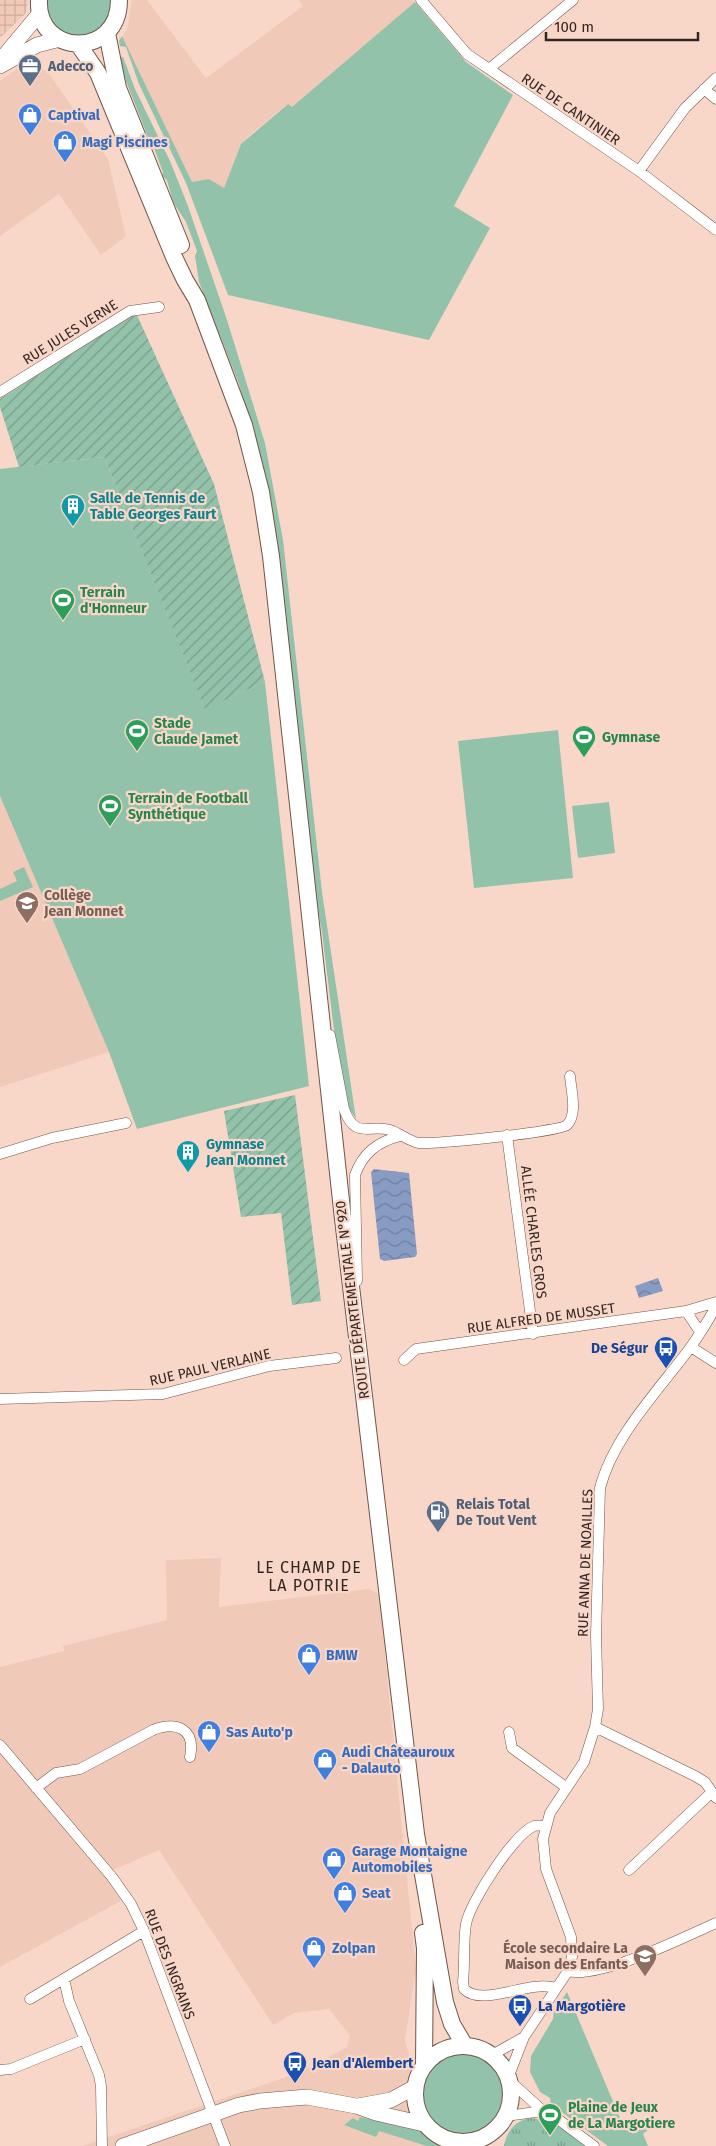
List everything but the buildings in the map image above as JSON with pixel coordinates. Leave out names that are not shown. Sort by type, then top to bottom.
[{"type":"main road","points":[[40,6],[49,31],[60,39],[78,44],[96,40],[107,33],[116,20],[119,0]]},
{"type":"main road","points":[[107,33],[118,88],[166,203],[193,276],[197,300]]},
{"type":"main road","points":[[78,44],[98,73],[178,264],[197,300]]},
{"type":"main road","name":"ROUTE DÉPARTEMENTALE N°920","points":[[197,300],[244,425],[266,518],[356,1327],[416,1834]]},
{"type":"main road","points":[[416,1834],[445,2002],[452,2024],[465,2046]]},
{"type":"main road","points":[[416,1834],[417,1884],[425,1948],[424,2065]]},
{"type":"main road","points":[[465,2046],[479,2048],[492,2055],[502,2065],[509,2079],[511,2099],[506,2116],[495,2138],[447,2143],[424,2124],[416,2106],[415,2087],[424,2065],[432,2056],[442,2050],[465,2046]]},
{"type":"street","name":"RUE DE CANTINIER","points":[[421,0],[467,54],[639,171],[716,230]]},
{"type":"street","points":[[489,69],[573,0]]},
{"type":"street","points":[[0,61],[40,6]]},
{"type":"street","points":[[0,66],[37,45],[60,39]]},
{"type":"street","points":[[639,171],[685,108],[716,78]]},
{"type":"street","points":[[704,89],[716,99]]},
{"type":"street","name":"RUE JULES VERNE","points":[[0,392],[130,311],[159,307]]},
{"type":"street","points":[[315,956],[347,1116],[360,1129],[390,1130],[413,1142],[425,1144],[555,1130],[567,1124],[573,1112],[570,1076]]},
{"type":"street","points":[[0,1154],[52,1138],[126,1123]]},
{"type":"street","name":"ALLÉE CHARLES CROS","points":[[507,1135],[533,1334]]},
{"type":"street","points":[[356,1327],[358,1294],[355,1176],[359,1164],[373,1148],[400,1136]]},
{"type":"street","name":"RUE ALFRED DE MUSSET","points":[[404,1360],[416,1349],[686,1311],[716,1302]]},
{"type":"street","name":"RUE ANNA DE NOAILLES","points":[[568,1971],[572,1957],[571,1937],[546,1869],[544,1849],[546,1826],[554,1805],[584,1762],[595,1727],[598,1709],[596,1636],[600,1488],[604,1474],[620,1442],[691,1346],[716,1307]]},
{"type":"street","points":[[686,1311],[700,1332]]},
{"type":"street","points":[[691,1346],[716,1363]]},
{"type":"street","name":"RUE PAUL VERLAINE","points":[[0,1399],[163,1394],[269,1366],[336,1358]]},
{"type":"street","points":[[36,1788],[56,1774],[80,1769],[165,1725],[179,1727],[187,1732],[191,1741],[190,1757]]},
{"type":"street","points":[[595,1727],[695,1776],[705,1782],[714,1795],[629,1870]]},
{"type":"street","points":[[510,1732],[512,1748],[567,1788]]},
{"type":"street","name":"RUE DES INGRAINS","points":[[0,1745],[112,1876],[131,1904],[144,1930],[225,2146]]},
{"type":"street","points":[[546,1826],[536,1825],[526,1832],[507,1853],[484,1885],[466,1924],[463,1982],[467,1992],[479,1996],[530,1987],[549,1986],[556,1988]]},
{"type":"street","points":[[594,2146],[544,2111],[509,2079],[524,2037],[568,1971],[576,1973],[591,1971],[628,1960],[716,1923]]},
{"type":"street","points":[[30,1999],[144,1930]]},
{"type":"street","points":[[64,1979],[69,2001],[99,2074],[102,2086],[102,2146]]},
{"type":"street","points":[[492,2055],[524,2037]]},
{"type":"street","points":[[0,2070],[11,2069],[85,2039]]},
{"type":"street","points":[[356,2106],[391,2100],[415,2087]]},
{"type":"street","points":[[123,2146],[239,2105],[260,2101],[307,2098],[356,2106],[376,2113],[424,2124]]},
{"type":"street","points":[[506,2116],[544,2111]]},
{"type":"shaded area","points":[[0,0],[28,0],[26,13],[0,38]]},
{"type":"shaded area","points":[[132,0],[147,0],[206,78],[303,6],[299,0],[413,0],[415,2],[292,107],[287,104],[251,134],[241,144],[224,188],[192,182],[122,36],[127,29]]},
{"type":"shaded area","points":[[32,64],[48,72],[108,159],[126,236],[101,255],[59,194],[0,236],[0,81],[17,69]]},
{"type":"shaded area","name":"Collège Jean Monnet","points":[[0,796],[109,1052],[0,1087]]},
{"type":"shaded area","points":[[221,1558],[219,1607],[369,1589],[379,1594],[416,1970],[405,2040],[433,2146],[82,2146],[301,2072],[347,2047],[350,2036],[329,2009],[294,2013],[273,2025],[159,1850],[104,1874],[121,1901],[0,1967],[0,1667],[64,1651],[63,1646],[167,1620],[166,1560]]},
{"type":"green space","points":[[39,0],[119,0],[111,28],[66,42]]},
{"type":"green space","points":[[415,2],[466,62],[513,95],[454,206],[490,228],[429,340],[228,295],[186,183],[139,84],[126,47],[120,46],[119,41],[122,36],[192,182],[209,179],[224,188],[241,144],[288,104],[292,107]]},
{"type":"green space","points":[[123,57],[135,89],[170,161],[188,206],[227,320],[265,443],[283,540],[322,892],[356,1119],[347,1105],[335,1038],[322,932],[314,888],[246,409],[239,384],[199,282],[195,256],[197,251],[186,222],[173,202],[167,180],[162,176],[163,172],[154,148],[151,145],[117,58]]},
{"type":"green space","points":[[136,313],[214,484],[265,682],[205,709],[104,457],[19,467],[0,407],[0,399]]},
{"type":"green space","name":"Stade Claude Jamet","points":[[104,457],[205,708],[265,682],[309,1086],[137,1129],[109,1052],[0,796],[0,469]]},
{"type":"green space","points":[[558,730],[573,878],[474,888],[458,741]]},
{"type":"green space","points":[[609,802],[615,853],[578,858],[572,806]]},
{"type":"green space","points":[[24,867],[33,887],[0,901],[0,889],[17,881],[13,872]]},
{"type":"green space","points":[[295,1095],[321,1301],[292,1305],[281,1213],[241,1217],[224,1111]]},
{"type":"green space","points":[[567,1992],[625,2130],[640,2120],[660,2120],[643,2134],[648,2146],[608,2146],[551,2104],[550,2098],[540,2092],[530,2072],[531,2056],[553,2019],[554,2011]]},
{"type":"green space","points":[[463,2046],[481,2049],[497,2060],[508,2076],[511,2094],[508,2112],[497,2128],[481,2139],[463,2142],[445,2139],[429,2128],[418,2112],[415,2094],[418,2076],[429,2060],[445,2049]]},
{"type":"green space","points":[[360,2117],[421,2131],[440,2146],[427,2146],[379,2131],[376,2137],[344,2125],[353,2118],[358,2121]]},
{"type":"green space","points":[[531,2118],[554,2122],[585,2146],[504,2146],[507,2136],[513,2127],[520,2121]]},
{"type":"water","points":[[374,1169],[409,1173],[417,1254],[415,1257],[384,1261],[380,1259],[371,1172]]},
{"type":"water","points":[[658,1278],[663,1291],[639,1298],[635,1286]]},
{"type":"place","name":"Adecco","points":[[30,87]]},
{"type":"place","name":"Captival","points":[[30,136]]},
{"type":"place","name":"Magi Piscines","points":[[65,163]]},
{"type":"place","name":"Salle de Tennis de Table Georges Faurt","points":[[73,527]]},
{"type":"place","name":"Terrain d'Honneur","points":[[63,621]]},
{"type":"place","name":"Stade Claude Jamet","points":[[137,752]]},
{"type":"place","name":"Gymnase","points":[[584,758]]},
{"type":"place","name":"Terrain de Football Synthétique","points":[[110,827]]},
{"type":"place","name":"Collège Jean Monnet","points":[[27,924]]},
{"type":"place","name":"Gymnase Jean Monnet","points":[[188,1173]]},
{"type":"place","name":"De Ségur","points":[[666,1369]]},
{"type":"place","name":"Relais Total De Tout Vent","points":[[438,1533]]},
{"type":"place","name":"BMW","points":[[309,1676]]},
{"type":"place","name":"Sas Auto'p","points":[[209,1753]]},
{"type":"place","name":"Audi Châteauroux - Dalauto","points":[[325,1781]]},
{"type":"place","name":"Garage Montaigne Automobiles","points":[[334,1880]]},
{"type":"place","name":"Seat","points":[[345,1914]]},
{"type":"place","name":"Zolpan","points":[[314,1969]]},
{"type":"place","name":"École secondaire La Maison des Enfants","points":[[645,1977]]},
{"type":"place","name":"La Margotière","points":[[520,2027]]},
{"type":"place","name":"Jean d'Alembert","points":[[295,2084]]},
{"type":"place","name":"Plaine de Jeux de La Margotiere","points":[[550,2136]]},
{"type":"district","name":"LE CHAMP DE LA POTRIE","points":[[309,1576]]}]
